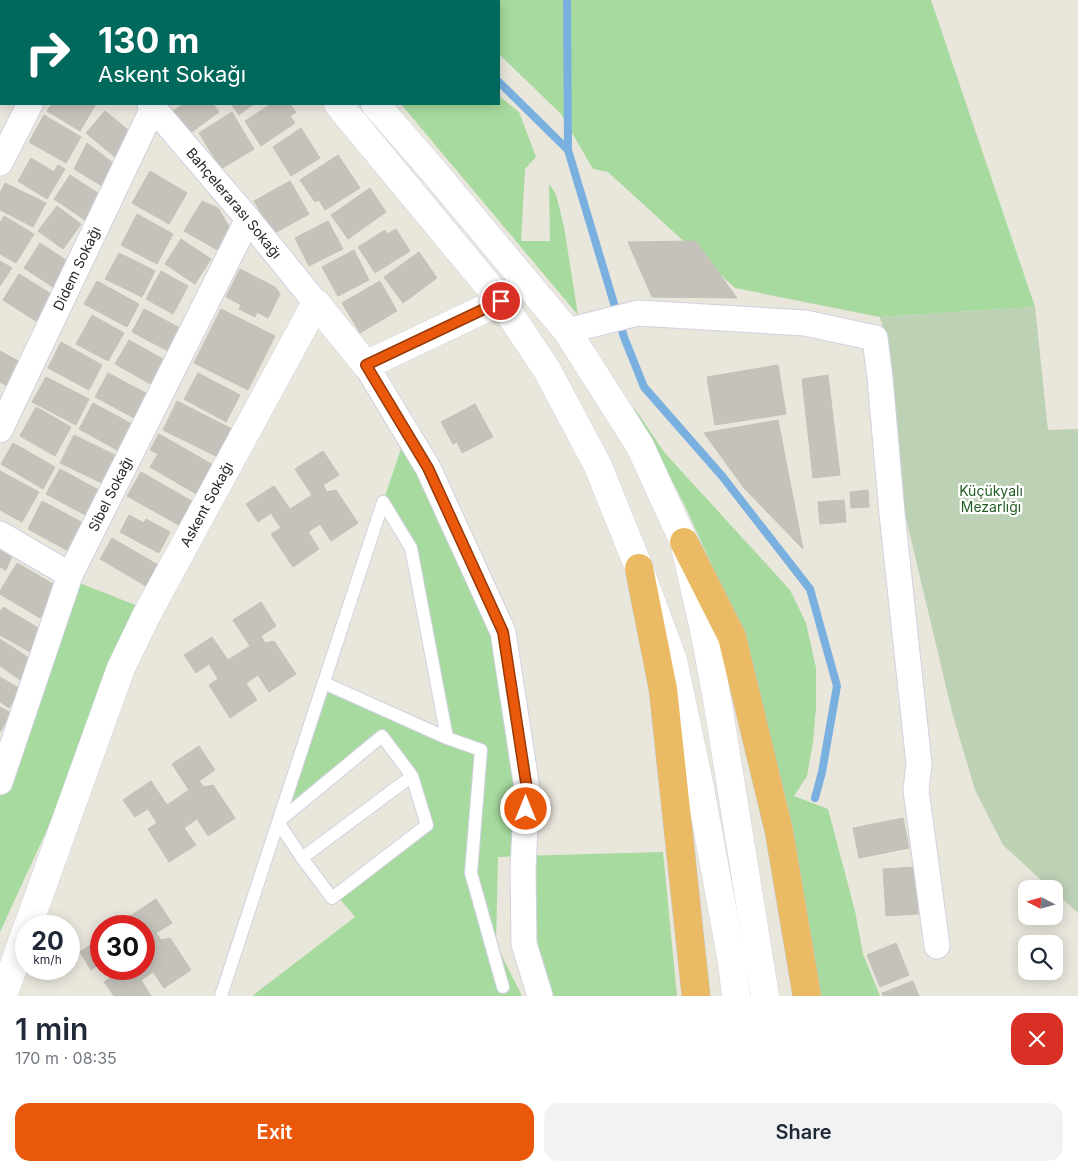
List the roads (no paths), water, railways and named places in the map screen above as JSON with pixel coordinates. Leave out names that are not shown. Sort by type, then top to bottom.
[{"type":"highway","points":[[684,542],[732,637],[779,831],[807,996]]},
{"type":"highway","points":[[640,568],[663,689],[696,996]]},
{"type":"main road","points":[[339,105],[501,301],[547,370],[598,466],[640,568],[673,660],[700,788],[732,962],[736,996]]},
{"type":"main road","points":[[376,105],[567,331],[640,446],[684,542],[705,634],[715,690],[765,996]]},
{"type":"main road","points":[[316,303],[366,365],[501,301]]},
{"type":"main road","name":"Askent Sokağı","points":[[32,915],[121,668],[146,616],[316,303]]},
{"type":"main road","points":[[3,996],[15,962]]},
{"type":"street","points":[[0,163],[29,105]]},
{"type":"street","name":"Bahçelerarası Sokağı","points":[[152,106],[316,303]]},
{"type":"street","name":"Didem Sokağı","points":[[0,430],[152,106]]},
{"type":"street","name":"Sibel Sokağı","points":[[0,782],[70,575],[248,219]]},
{"type":"street","points":[[567,331],[634,314],[805,323],[875,338],[920,764],[916,790],[937,946]]},
{"type":"street","points":[[366,365],[428,468],[503,632],[527,789],[523,868],[524,944],[540,996]]},
{"type":"street","points":[[0,534],[70,575]]},
{"type":"lane","points":[[221,996],[383,502],[411,548],[447,738]]},
{"type":"lane","points":[[324,683],[447,738],[481,750],[471,873],[503,987]]},
{"type":"lane","points":[[382,736],[412,776],[427,825],[332,898],[278,822],[382,736]]},
{"type":"lane","points":[[302,858],[412,776]]},
{"type":"waterway","points":[[567,0],[568,150],[624,337],[644,387],[722,476],[810,589],[837,686],[822,772],[815,798]]},
{"type":"waterway","points":[[500,83],[568,150]]},
{"type":"park label","name":"Küçükyalı Mezarlığı","points":[[991,500]]}]
